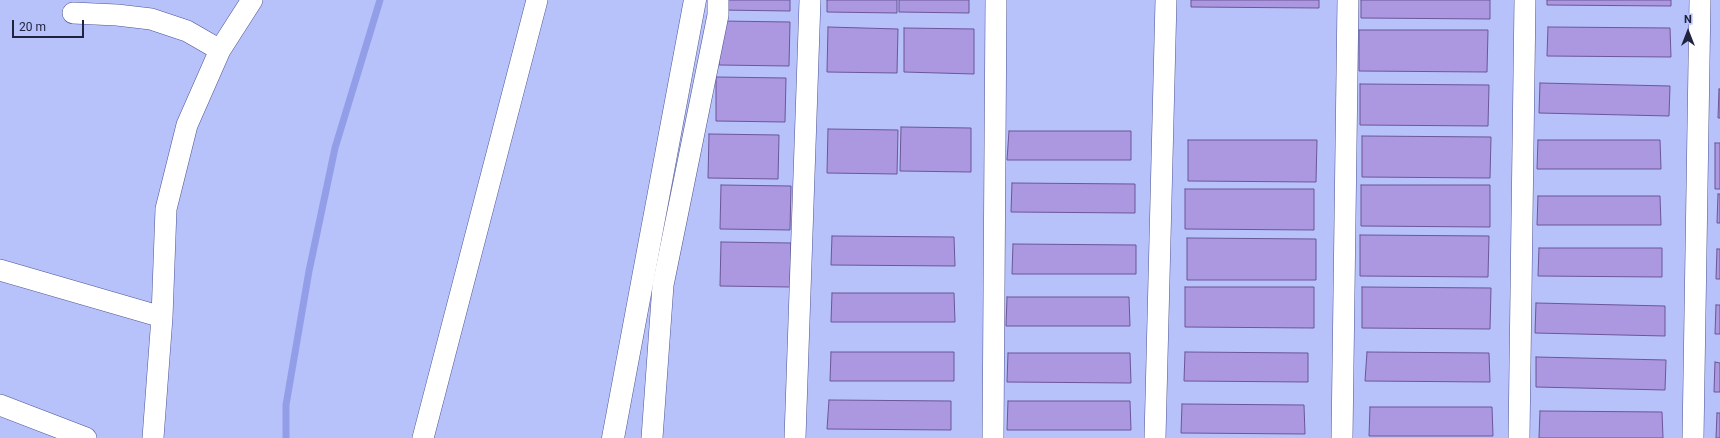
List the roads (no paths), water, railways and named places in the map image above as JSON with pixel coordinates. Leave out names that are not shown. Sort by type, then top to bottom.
[{"type":"street","points":[[153,438],[162,317],[166,209],[187,125],[220,50],[252,0]]},
{"type":"street","points":[[423,438],[537,0]]},
{"type":"street","points":[[613,438],[695,0]]},
{"type":"street","points":[[652,438],[663,285],[718,15],[718,0]]},
{"type":"street","points":[[795,438],[810,0]]},
{"type":"street","points":[[993,438],[996,0]]},
{"type":"street","points":[[1155,438],[1166,0]]},
{"type":"street","points":[[1342,438],[1348,0]]},
{"type":"street","points":[[1519,438],[1525,0]]},
{"type":"street","points":[[1693,438],[1700,0]]},
{"type":"street","points":[[73,13],[117,15],[151,19],[187,31],[220,50]]},
{"type":"street","points":[[0,270],[162,317]]},
{"type":"street","points":[[0,405],[86,438]]},
{"type":"waterway","points":[[286,438],[286,405],[309,271],[335,148],[380,0]]}]
